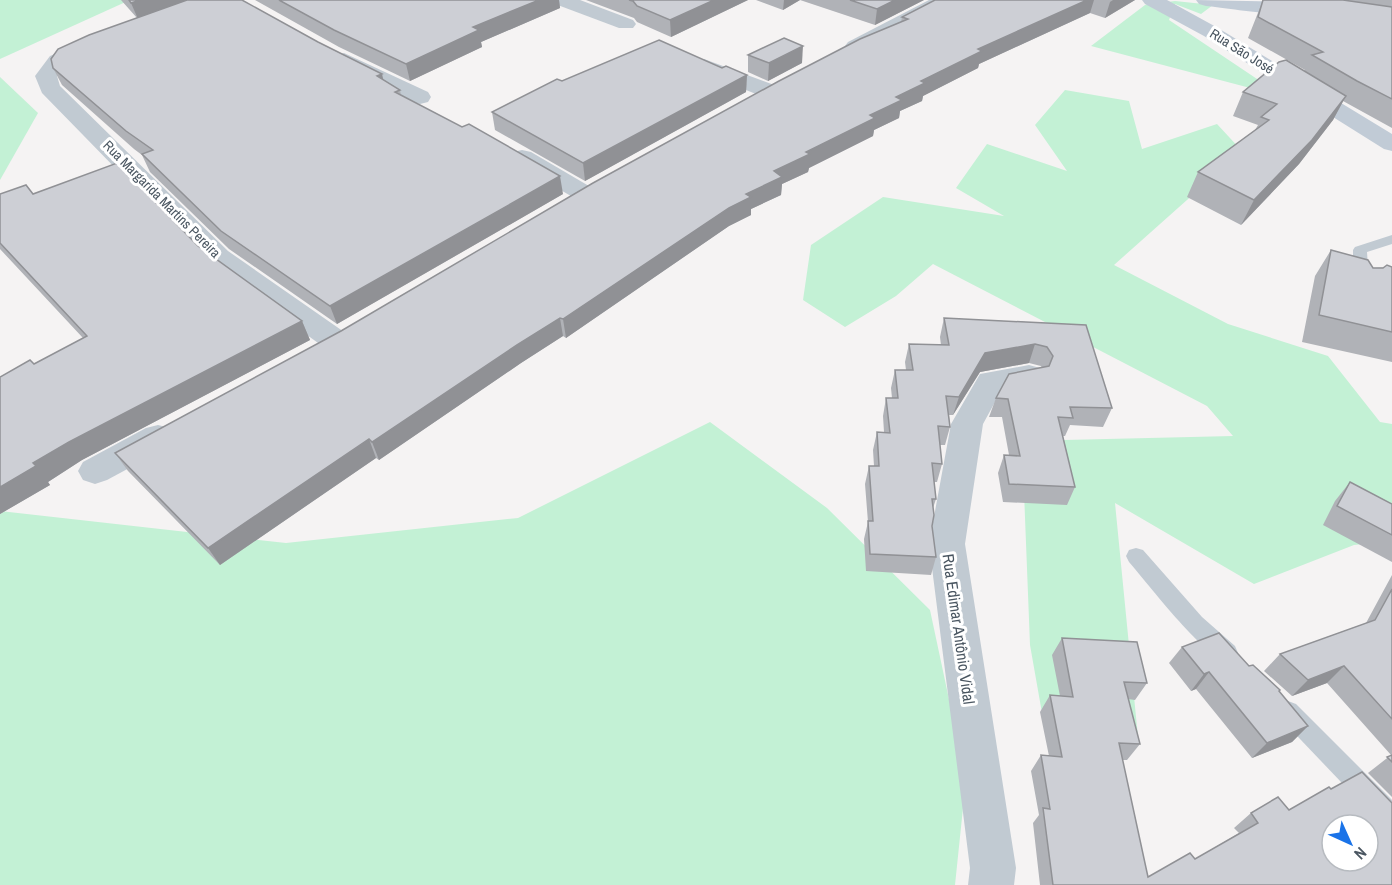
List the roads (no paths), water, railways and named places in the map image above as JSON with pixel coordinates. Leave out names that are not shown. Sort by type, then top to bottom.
[{"type":"street","points":[[562,0],[626,24]]},
{"type":"street","name":"Rua São José","points":[[1152,0],[1211,32],[1392,144]]},
{"type":"street","points":[[1206,0],[1255,5],[1301,4],[1326,13]]},
{"type":"street","points":[[829,59],[927,2]]},
{"type":"street","points":[[1211,32],[1214,17],[1255,5]]},
{"type":"street","name":"Rua Margarida Martins Pereira","points":[[110,38],[57,60],[46,76],[50,88],[219,257],[336,341]]},
{"type":"street","points":[[322,48],[420,98]]},
{"type":"street","points":[[686,57],[779,86],[739,108]]},
{"type":"street","points":[[503,146],[585,194]]},
{"type":"street","name":"Rua Edimar Antônio Vidal","points":[[991,885],[993,868],[947,544],[967,424],[991,382],[1029,376]]},
{"type":"street","points":[[95,471],[179,426]]},
{"type":"lane","points":[[1361,289],[1360,250],[1392,238]]},
{"type":"lane","points":[[1136,556],[1196,623],[1243,668]]},
{"type":"lane","points":[[1275,698],[1392,817]]}]
